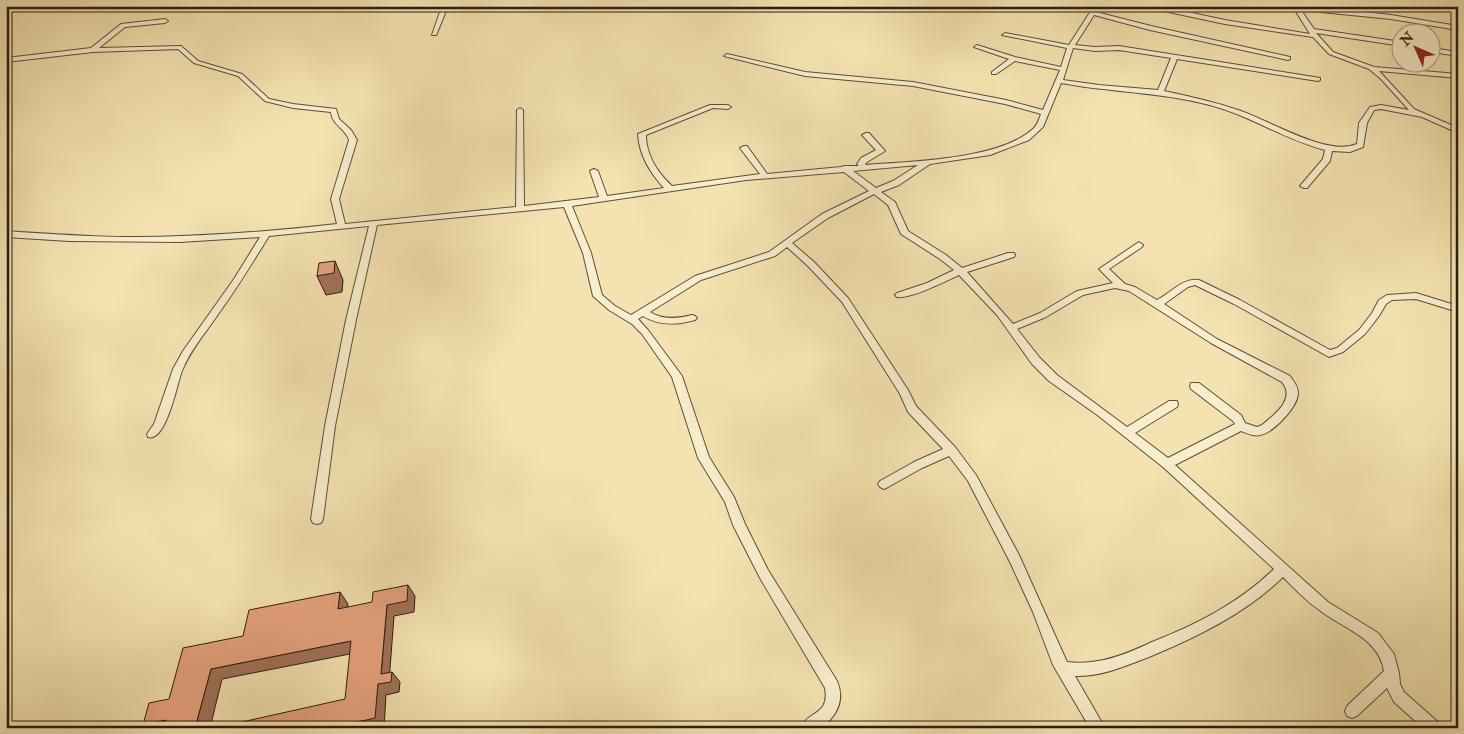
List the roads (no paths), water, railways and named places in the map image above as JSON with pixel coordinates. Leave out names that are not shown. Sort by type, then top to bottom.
[{"type":"street","points":[[434,34],[438,31],[439,20],[444,13],[445,6]]},
{"type":"street","points":[[1126,6],[1164,8],[1225,22],[1312,31],[1392,43]]},
{"type":"street","points":[[1231,7],[1297,7],[1392,17],[1406,21],[1458,28]]},
{"type":"street","points":[[1297,7],[1312,31],[1338,57],[1370,68],[1458,76]]},
{"type":"street","points":[[6,234],[69,238],[190,239],[266,234],[567,204],[765,176],[928,162],[990,153],[1026,138],[1039,127],[1059,80],[1070,47],[1096,9],[1150,28],[1288,58]]},
{"type":"street","points":[[93,50],[123,24],[165,21]]},
{"type":"street","points":[[1005,35],[1070,47],[1119,48],[1318,79]]},
{"type":"street","points":[[6,60],[93,50],[180,47],[196,62],[240,75],[267,100],[293,106],[334,110],[336,120],[348,130],[353,140],[335,199],[342,227]]},
{"type":"street","points":[[976,47],[1014,59],[1063,69]]},
{"type":"street","points":[[1442,52],[1458,54]]},
{"type":"street","points":[[728,56],[805,74],[913,84],[1006,102],[1045,113]]},
{"type":"street","points":[[1160,92],[1175,57]]},
{"type":"street","points":[[994,73],[1014,59]]},
{"type":"street","points":[[1370,68],[1383,78],[1406,106],[1458,131]]},
{"type":"street","points":[[1059,80],[1160,92],[1192,99],[1244,114],[1296,137],[1329,148],[1352,150],[1360,145],[1363,123],[1372,108],[1376,107],[1422,115]]},
{"type":"street","points":[[670,189],[660,180],[655,172],[645,149],[642,134],[712,106],[728,107]]},
{"type":"street","points":[[520,110],[520,209]]},
{"type":"street","points":[[864,166],[861,164],[864,160],[881,151],[866,135]]},
{"type":"street","points":[[744,148],[765,176]]},
{"type":"street","points":[[1304,186],[1327,159],[1329,148]]},
{"type":"street","points":[[631,318],[698,278],[772,254],[825,216],[862,196],[878,192],[896,183],[928,162]]},
{"type":"street","points":[[844,168],[892,204],[904,232],[960,270],[1012,328],[1045,371],[1167,464],[1323,606],[1372,637],[1389,660],[1393,686],[1399,697],[1434,728]]},
{"type":"street","points":[[594,171],[604,199]]},
{"type":"street","points":[[567,204],[587,253],[598,296],[612,308],[631,318],[645,332],[676,376],[704,458],[730,500],[739,525],[764,574],[832,686],[834,702],[831,709],[808,728]]},
{"type":"street","points":[[316,519],[330,426],[351,320],[374,222]]},
{"type":"street","points":[[152,434],[159,426],[178,369],[188,351],[238,280],[266,234]]},
{"type":"street","points":[[788,244],[811,264],[845,300],[912,408],[951,450],[972,478],[1015,559],[1063,669],[1098,728]]},
{"type":"street","points":[[1139,245],[1102,269],[1122,285],[1156,303],[1214,341],[1286,379],[1294,389],[1293,399],[1266,428],[1256,432],[1241,426],[1237,418],[1195,386]]},
{"type":"street","points":[[900,295],[930,285],[960,270],[1011,255]]},
{"type":"street","points":[[1156,303],[1185,285],[1196,282],[1245,306],[1329,354],[1335,353],[1362,332],[1376,314],[1382,302],[1390,296],[1416,296],[1458,309]]},
{"type":"street","points":[[1012,328],[1042,315],[1080,293],[1122,285]]},
{"type":"street","points":[[643,312],[650,318],[662,321],[683,321],[692,318]]},
{"type":"street","points":[[1127,432],[1173,404]]},
{"type":"street","points":[[1167,464],[1241,426]]},
{"type":"street","points":[[884,484],[918,465],[951,450]]},
{"type":"street","points":[[1063,669],[1090,670],[1124,660],[1188,634],[1226,615],[1266,586],[1284,570]]},
{"type":"street","points":[[1352,711],[1392,674]]}]
